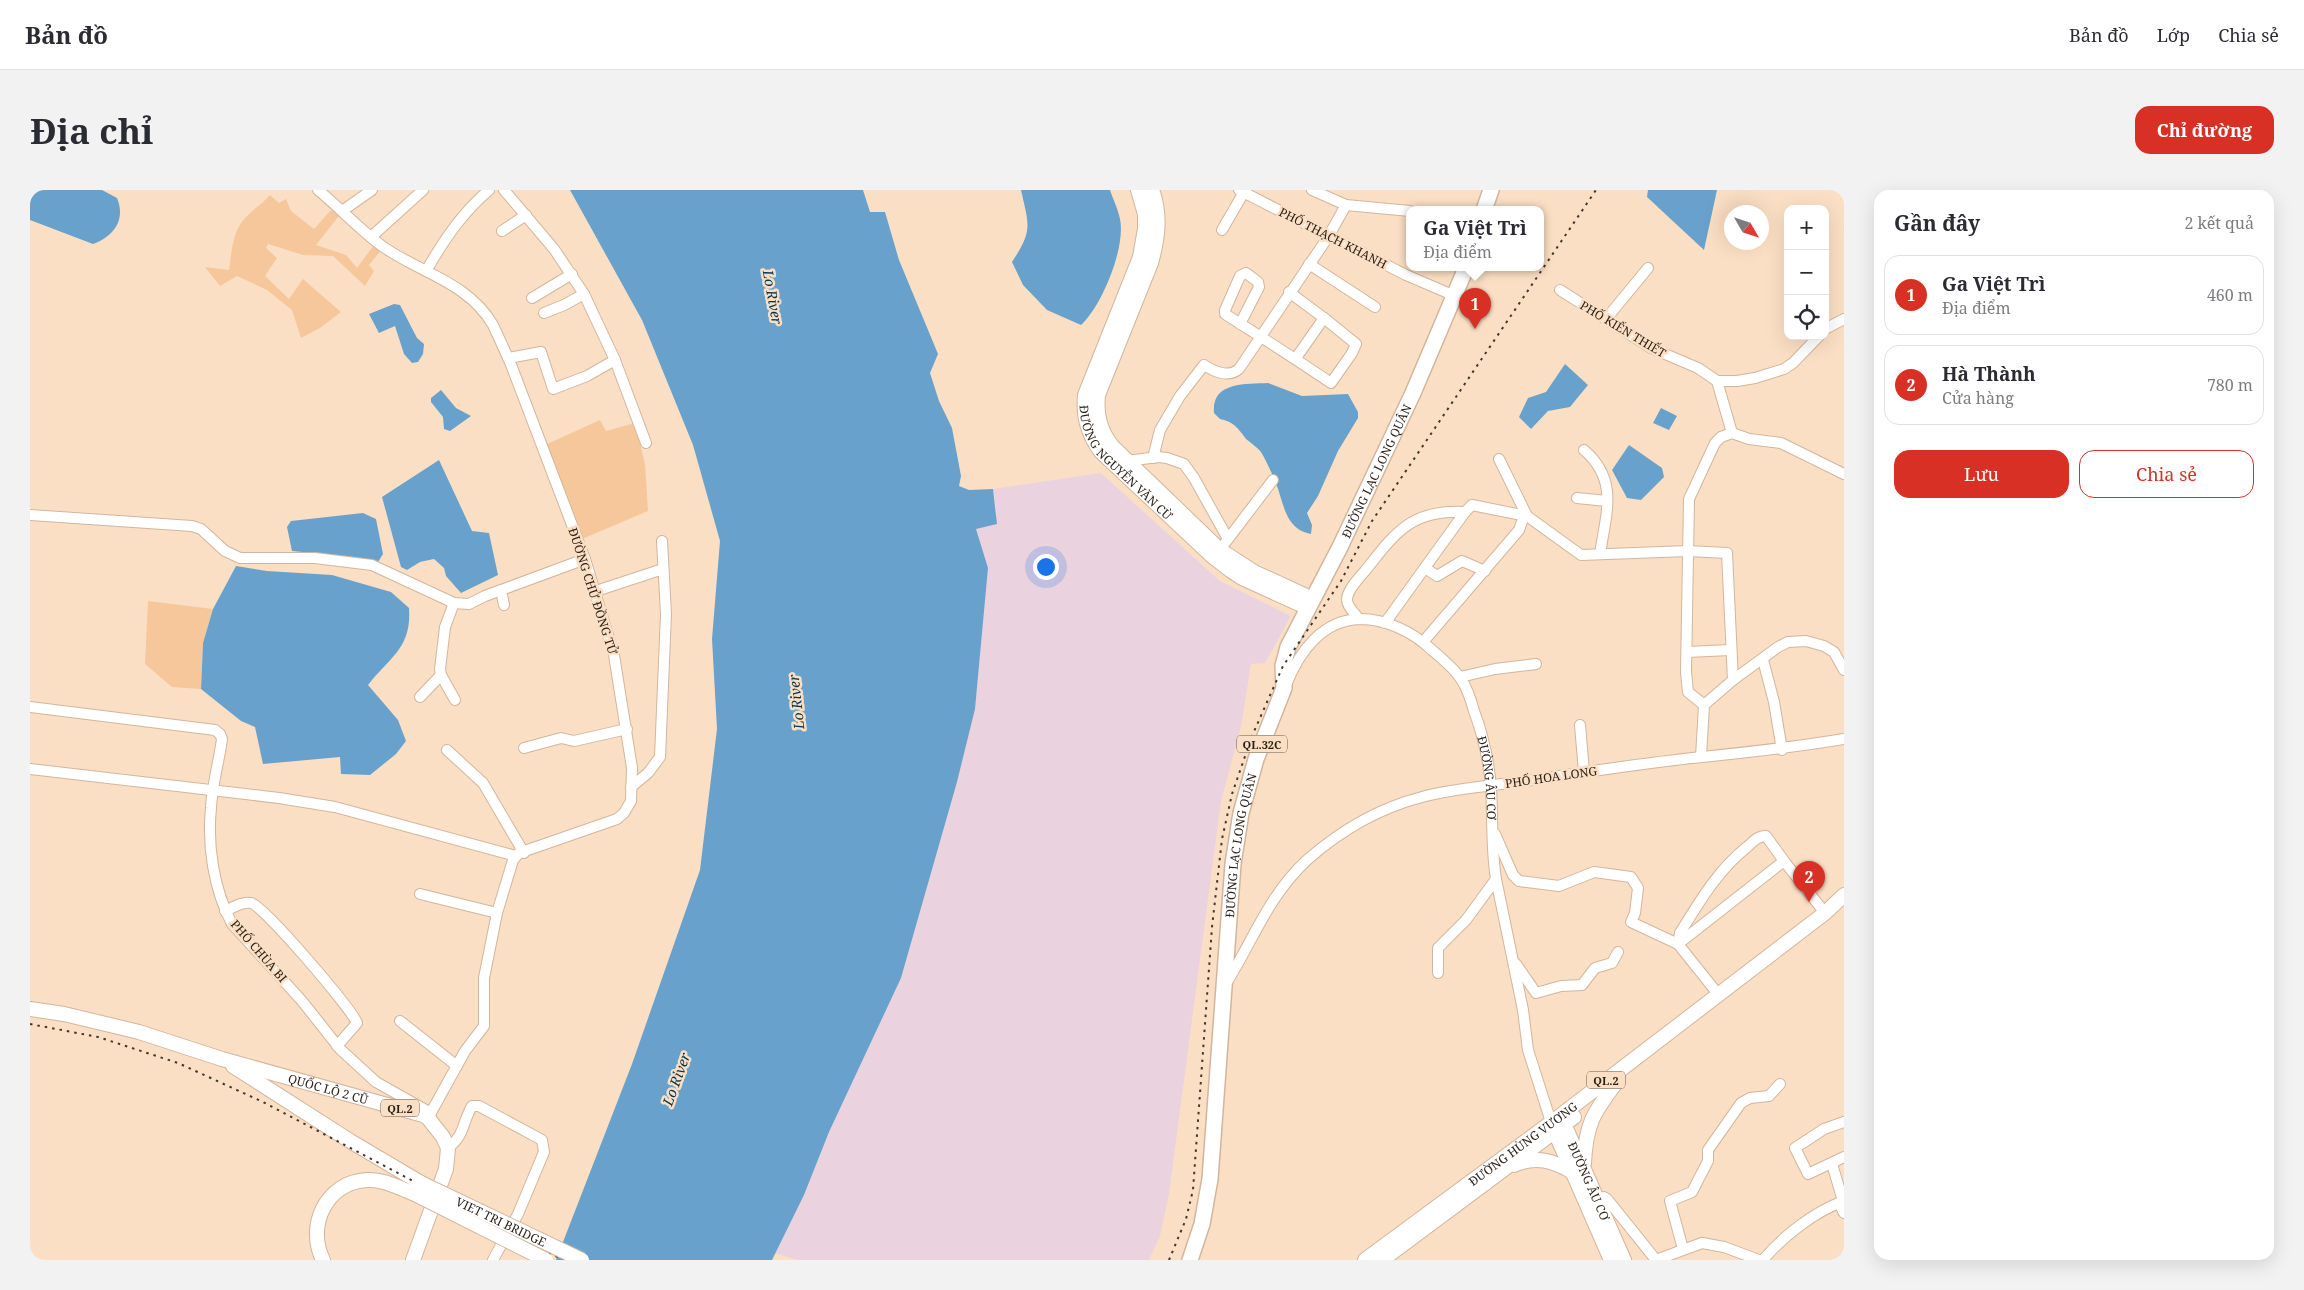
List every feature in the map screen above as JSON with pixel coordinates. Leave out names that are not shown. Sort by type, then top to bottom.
[{"type":"highway","points":[[1485,206],[1491,190]]},
{"type":"highway","name":"ĐƯỜNG LẠC LONG QUÂN","points":[[1190,1260],[1202,1224],[1209,1188],[1233,864],[1241,813],[1256,759],[1284,688],[1283,666],[1288,647],[1311,604],[1413,393],[1465,271]]},
{"type":"main road","name":"ĐƯỜNG NGUYỄN VĂN CỪ","points":[[1138,190],[1142,201],[1145,222],[1140,257],[1091,378],[1084,408],[1089,431],[1101,452],[1173,513],[1224,545],[1254,572],[1311,604]]},
{"type":"main road","name":"ĐƯỜNG NGUYỄN VĂN CỪ","points":[[1152,190],[1158,212],[1156,246],[1151,263],[1098,395],[1097,407],[1101,428],[1112,446],[1173,513],[1230,570],[1242,578],[1311,604]]},
{"type":"main road","name":"ĐƯỜNG HÙNG VƯƠNG","points":[[1382,1260],[1493,1176],[1718,994],[1825,913],[1844,895]]},
{"type":"main road","name":"ĐƯỜNG HÙNG VƯƠNG","points":[[1365,1260],[1616,1083],[1844,908]]},
{"type":"main road","name":"QUỐC LỘ 2 CŨ","points":[[30,1009],[64,1014],[139,1032],[222,1059],[429,1116]]},
{"type":"main road","name":"QUỐC LỘ 2 CŨ","points":[[222,1059],[350,1141],[418,1188]]},
{"type":"main road","points":[[1493,1176],[1517,1163],[1534,1159],[1578,1169],[1589,1125],[1598,1108],[1616,1083]]},
{"type":"main road","name":"QL.2","points":[[429,1116],[448,1148]]},
{"type":"main road","name":"ĐƯỜNG ÂU CƠ","points":[[1558,1123],[1578,1169],[1611,1260]]},
{"type":"main road","points":[[413,1260],[446,1169],[448,1148]]},
{"type":"main road","name":"ĐƯỜNG ÂU CƠ","points":[[1578,1169],[1598,1200],[1624,1260]]},
{"type":"main road","name":"QL.2","points":[[323,1260],[317,1244],[316,1226],[321,1210],[337,1191],[360,1180],[374,1180],[398,1186],[418,1188]]},
{"type":"main road","name":"VIET TRI BRIDGE","points":[[418,1188],[546,1260]]},
{"type":"main road","name":"VIET TRI BRIDGE","points":[[418,1188],[582,1260]]},
{"type":"street","name":"ĐƯỜNG CHỬ ĐỒNG TỬ","points":[[318,190],[371,237],[389,250],[458,288],[483,309],[493,325],[508,358],[596,591],[614,654],[627,729],[632,768],[631,800],[624,813],[617,819],[520,854]]},
{"type":"street","points":[[342,211],[372,190]]},
{"type":"street","points":[[371,237],[423,190]]},
{"type":"street","points":[[426,271],[446,236],[464,214],[489,190]]},
{"type":"street","points":[[504,190],[572,274],[584,294],[615,360],[646,443]]},
{"type":"street","points":[[1312,190],[1346,205],[1406,212]]},
{"type":"street","points":[[1222,230],[1241,191]]},
{"type":"street","name":"PHỐ THẠCH KHANH","points":[[1241,191],[1328,237],[1406,275],[1455,296]]},
{"type":"street","points":[[1153,458],[1160,430],[1180,396],[1204,365],[1224,374],[1235,372],[1328,237],[1346,205]]},
{"type":"street","points":[[502,231],[526,215]]},
{"type":"street","points":[[1309,264],[1375,308]]},
{"type":"street","points":[[1606,319],[1648,268]]},
{"type":"street","points":[[1240,324],[1259,287],[1258,282],[1246,273],[1240,276],[1225,314],[1240,324],[1260,337],[1296,358],[1329,387],[1356,344],[1289,292]]},
{"type":"street","points":[[532,298],[572,274]]},
{"type":"street","name":"PHỐ KIẾN THIẾT","points":[[1560,290],[1658,352],[1698,368],[1717,380]]},
{"type":"street","points":[[544,313],[584,294]]},
{"type":"street","points":[[1296,358],[1324,318]]},
{"type":"street","points":[[1829,327],[1844,319]]},
{"type":"street","points":[[1732,434],[1717,380],[1737,381],[1755,378],[1784,369],[1793,363],[1814,340]]},
{"type":"street","points":[[508,358],[540,352],[553,389],[587,376],[615,360]]},
{"type":"street","points":[[1704,705],[1688,692],[1686,672],[1689,495],[1715,442],[1721,437],[1732,434],[1749,439],[1788,445],[1824,466],[1844,474]]},
{"type":"street","points":[[1584,450],[1598,463],[1606,481],[1607,501],[1600,554]]},
{"type":"street","points":[[1127,461],[1167,458],[1184,464],[1194,478],[1224,545],[1273,480]]},
{"type":"street","points":[[1424,642],[1519,530],[1525,516],[1499,459]]},
{"type":"street","points":[[1577,498],[1607,501]]},
{"type":"street","points":[[1385,623],[1465,512],[1472,506],[1525,516],[1576,553],[1584,555],[1688,551],[1725,552],[1728,555],[1730,650],[1733,680]]},
{"type":"street","points":[[1359,619],[1347,604],[1347,597],[1356,582],[1397,531],[1425,516],[1444,512],[1465,512]]},
{"type":"street","points":[[30,515],[192,526],[201,530],[225,551],[240,558],[315,558],[372,565],[454,603],[469,604],[585,559]]},
{"type":"street","points":[[631,787],[648,773],[660,757],[666,614],[662,541]]},
{"type":"street","points":[[1425,568],[1438,576],[1462,561],[1485,571]]},
{"type":"street","points":[[596,591],[663,569]]},
{"type":"street","points":[[501,590],[504,605]]},
{"type":"street","points":[[454,603],[445,627],[441,675],[455,700]]},
{"type":"street","name":"ĐƯỜNG ÂU CƠ","points":[[1284,688],[1299,658],[1318,635],[1336,624],[1359,619],[1385,623],[1403,630],[1424,642],[1460,677],[1478,722],[1491,786],[1493,860],[1523,1010],[1528,1050],[1547,1106],[1558,1123]]},
{"type":"street","points":[[1701,757],[1704,705],[1733,680],[1763,660],[1778,647],[1788,642],[1806,641],[1824,646],[1834,652],[1844,670]]},
{"type":"street","points":[[1687,652],[1730,650]]},
{"type":"street","points":[[1763,660],[1774,702],[1782,750]]},
{"type":"street","points":[[1460,677],[1495,669],[1536,664]]},
{"type":"street","points":[[420,697],[441,675]]},
{"type":"street","name":"PHỐ CHÙA BI","points":[[30,707],[215,730],[220,734],[222,739],[210,808],[214,870],[225,911],[239,932],[300,998],[337,1046],[376,1082],[429,1116]]},
{"type":"street","points":[[1580,725],[1584,772]]},
{"type":"street","points":[[524,748],[561,738],[574,741],[627,729]]},
{"type":"street","name":"PHỐ HOA LONG","points":[[1223,987],[1279,890],[1306,862],[1335,837],[1368,818],[1422,796],[1701,757],[1782,750],[1844,739]]},
{"type":"street","points":[[447,750],[483,784],[520,854]]},
{"type":"street","points":[[30,769],[335,806],[520,854]]},
{"type":"street","points":[[1492,829],[1513,875],[1519,880],[1559,886],[1594,872],[1631,877],[1638,888],[1635,913],[1631,922],[1678,944],[1718,994]]},
{"type":"street","points":[[1678,944],[1680,933],[1717,875],[1759,837],[1766,836],[1825,913]]},
{"type":"street","points":[[429,1116],[457,1066],[484,1026],[484,978],[497,913],[510,867],[520,854]]},
{"type":"street","points":[[1678,944],[1784,861]]},
{"type":"street","points":[[1438,973],[1438,948],[1466,920],[1496,879]]},
{"type":"street","points":[[420,894],[497,913]]},
{"type":"street","points":[[225,911],[245,903],[255,905],[274,922],[325,982],[357,1023],[337,1046]]},
{"type":"street","points":[[1513,960],[1536,993],[1561,986],[1582,985],[1595,968],[1612,963],[1618,952]]},
{"type":"street","points":[[400,1021],[457,1066]]},
{"type":"street","points":[[1683,1249],[1670,1201],[1692,1192],[1708,1162],[1708,1150],[1742,1103],[1750,1098],[1769,1096],[1780,1084]]},
{"type":"street","points":[[448,1148],[458,1140],[465,1117],[472,1106],[479,1106],[542,1140],[544,1152],[518,1214],[493,1260]]},
{"type":"street","points":[[1844,1122],[1824,1129],[1794,1148],[1808,1174],[1844,1157]]},
{"type":"street","points":[[1832,1164],[1844,1213]]},
{"type":"street","points":[[1598,1200],[1604,1197],[1607,1199],[1656,1260],[1702,1243],[1711,1244],[1761,1260],[1774,1247],[1820,1212],[1842,1201]]},
{"type":"shaded area","points":[[270,195],[279,203],[286,199],[291,211],[314,229],[331,210],[339,216],[316,245],[346,255],[357,268],[374,245],[382,249],[369,265],[374,271],[365,286],[333,256],[303,255],[268,244],[266,248],[277,258],[265,276],[289,299],[303,279],[341,312],[320,328],[301,338],[292,310],[267,290],[237,276],[220,286],[205,267],[229,270],[233,241],[238,228],[247,216]]},
{"type":"shaded area","points":[[600,420],[606,431],[635,423],[645,464],[648,511],[582,539],[545,445]]},
{"type":"shaded area","points":[[1101,473],[1220,581],[1291,616],[1265,663],[1251,664],[1241,727],[1221,801],[1169,1194],[1160,1236],[1149,1260],[798,1260],[775,1253],[804,1195],[829,1132],[901,978],[957,782],[975,709],[988,568],[975,529],[997,515],[993,489]]},
{"type":"shaded area","points":[[148,601],[213,609],[203,643],[201,689],[172,687],[145,664]]},
{"type":"water","points":[[30,190],[102,190],[117,198],[120,213],[119,220],[107,237],[93,244],[30,220]]},
{"type":"water","name":"Lo River","points":[[570,190],[863,190],[870,212],[885,212],[899,260],[938,354],[930,373],[939,401],[952,428],[961,476],[959,486],[969,490],[993,489],[997,524],[976,529],[988,568],[975,709],[957,782],[901,978],[829,1132],[804,1195],[772,1260],[556,1260],[632,1064],[700,870],[717,729],[712,639],[720,541],[693,445],[642,320]]},
{"type":"water","points":[[1021,190],[1110,190],[1120,219],[1121,231],[1116,260],[1097,304],[1081,325],[1047,310],[1023,285],[1012,262],[1023,242],[1027,228],[1026,212]]},
{"type":"water","points":[[1648,190],[1717,190],[1704,250],[1647,197]]},
{"type":"water","points":[[394,304],[400,305],[417,338],[424,344],[423,354],[418,362],[412,363],[404,354],[395,326],[379,333],[369,314]]},
{"type":"water","points":[[1565,364],[1588,385],[1570,407],[1548,411],[1531,429],[1519,417],[1528,398],[1546,392]]},
{"type":"water","points":[[1268,383],[1302,396],[1348,394],[1358,412],[1358,418],[1338,451],[1318,496],[1307,513],[1312,525],[1311,534],[1302,531],[1291,521],[1261,452],[1235,426],[1220,419],[1214,413],[1218,395],[1224,390],[1240,385]]},
{"type":"water","points":[[441,390],[456,408],[471,416],[450,431],[444,429],[443,417],[431,402],[431,398]]},
{"type":"water","points":[[1661,408],[1677,416],[1669,430],[1653,423]]},
{"type":"water","points":[[1629,445],[1662,468],[1664,477],[1641,500],[1627,498],[1612,470]]},
{"type":"water","points":[[439,460],[472,531],[489,533],[498,575],[461,593],[446,576],[444,568],[434,559],[420,562],[407,570],[401,567],[382,497]]},
{"type":"water","points":[[363,513],[376,519],[383,554],[378,562],[344,556],[292,551],[287,527],[291,521]]},
{"type":"water","points":[[236,566],[267,571],[332,575],[391,592],[409,608],[409,622],[403,643],[368,685],[398,720],[406,741],[396,754],[370,775],[341,774],[340,757],[263,764],[255,727],[241,721],[201,689],[203,643],[213,609]]},
{"type":"railway","points":[[1544,267],[1596,190]]},
{"type":"railway","points":[[1169,1260],[1186,1219],[1193,1190],[1212,927],[1222,839],[1232,794],[1252,736],[1283,666],[1341,581],[1372,521],[1541,271]]},
{"type":"railway","points":[[30,1024],[98,1037],[178,1063],[263,1102],[563,1260]]},
{"type":"place","name":"Ga Việt Trì","points":[[1475,329]]},
{"type":"place","name":"Hà Thành","points":[[1809,902]]}]
